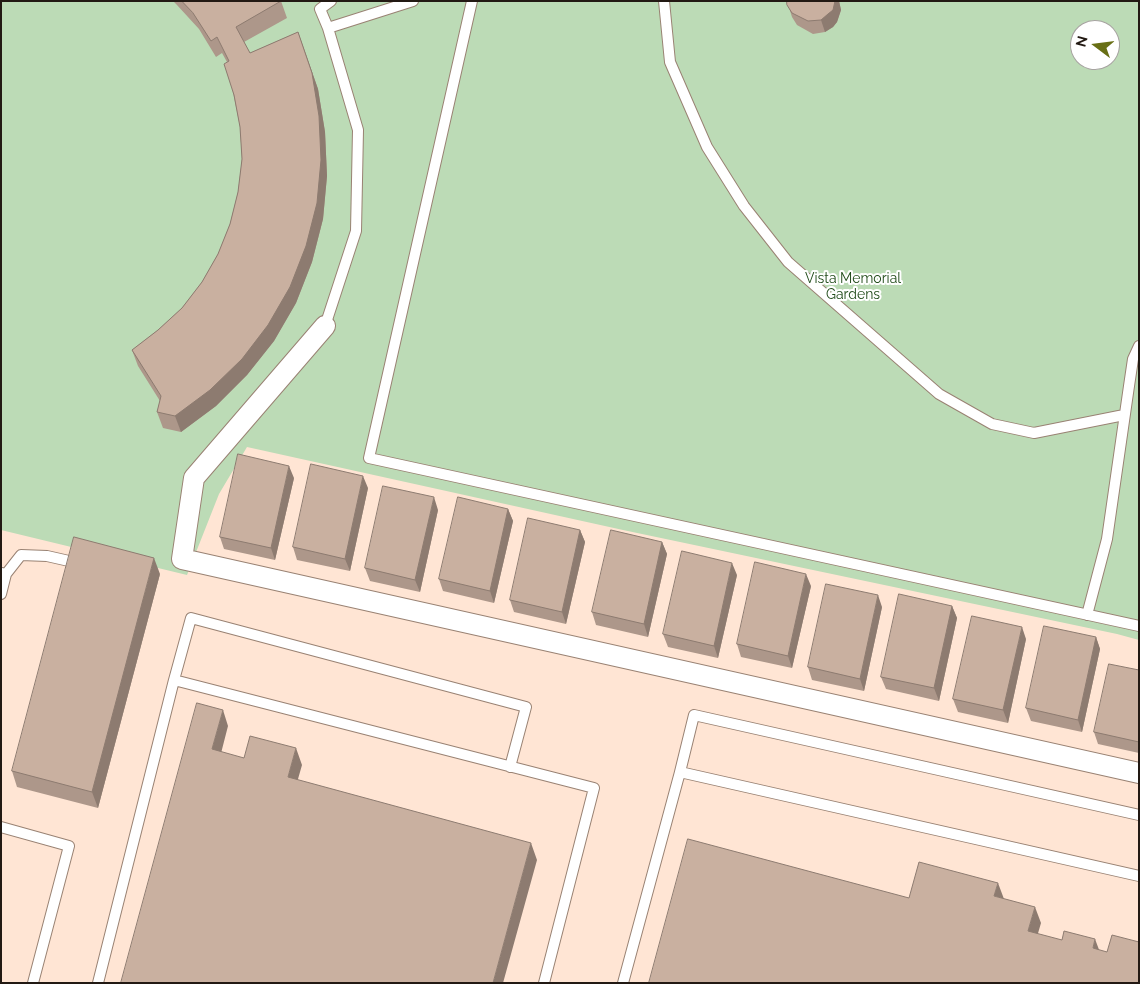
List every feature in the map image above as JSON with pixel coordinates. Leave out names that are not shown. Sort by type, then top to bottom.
[{"type":"street","points":[[325,326],[194,478],[182,559],[1139,773]]},
{"type":"lane","points":[[325,326],[356,231],[358,130],[328,28],[320,9],[331,1]]},
{"type":"lane","points":[[328,28],[413,1]]},
{"type":"lane","points":[[472,1],[369,458],[1139,626]]},
{"type":"lane","points":[[664,1],[670,62],[707,147],[744,206],[788,262],[939,394],[992,424],[1034,433],[1124,415]]},
{"type":"lane","points":[[1087,615],[1106,539],[1124,415],[1134,359],[1139,346]]},
{"type":"lane","points":[[1,594],[4,574],[21,555],[47,556],[68,561]]},
{"type":"lane","points":[[98,983],[191,618],[526,707],[510,767]]},
{"type":"lane","points":[[174,680],[594,788],[544,983]]},
{"type":"lane","points":[[623,983],[694,715],[1139,816]]},
{"type":"lane","points":[[680,772],[1139,876]]},
{"type":"lane","points":[[1,827],[69,846],[34,983]]},
{"type":"green space","name":"Vista Memorial Gardens","points":[[1,1],[1139,1],[1139,640],[623,530],[247,447],[219,494],[187,575],[1,530]]},
{"type":"building","points":[[182,1],[281,1],[236,27],[250,53],[298,32],[312,73],[319,116],[321,160],[317,203],[306,246],[290,287],[268,325],[242,359],[210,390],[175,416],[157,412],[161,396],[132,350],[182,308],[202,282],[218,254],[230,224],[238,192],[242,159],[240,127],[234,95],[224,64],[229,61],[217,37],[211,41],[193,13]]},
{"type":"building","points":[[787,1],[835,1],[833,10],[821,20],[808,21],[792,13],[787,5]]},
{"type":"building","points":[[238,454],[289,466],[271,548],[220,537]]},
{"type":"building","points":[[311,464],[363,476],[345,559],[293,547]]},
{"type":"building","points":[[383,486],[434,497],[415,580],[365,568]]},
{"type":"building","points":[[458,497],[508,509],[490,591],[439,579]]},
{"type":"building","points":[[528,518],[580,530],[562,612],[510,600]]},
{"type":"building","points":[[611,530],[662,542],[644,624],[592,612]]},
{"type":"building","points":[[74,537],[154,558],[92,792],[12,771]]},
{"type":"building","points":[[682,551],[732,563],[714,646],[663,634]]},
{"type":"building","points":[[755,562],[806,574],[788,656],[737,644]]},
{"type":"building","points":[[826,584],[878,595],[860,679],[808,667]]},
{"type":"building","points":[[899,594],[952,606],[934,688],[881,677]]},
{"type":"building","points":[[972,616],[1022,627],[1003,710],[953,699]]},
{"type":"building","points":[[1044,626],[1096,637],[1078,720],[1026,708]]},
{"type":"building","points":[[1109,664],[1139,670],[1139,742],[1094,732]]},
{"type":"building","points":[[197,703],[223,710],[212,749],[244,758],[250,736],[296,748],[288,777],[531,843],[493,983],[121,983]]},
{"type":"building","points":[[688,839],[909,898],[919,862],[998,883],[994,896],[1035,907],[1028,931],[1062,940],[1064,931],[1095,939],[1093,948],[1107,952],[1112,935],[1139,942],[1139,983],[649,983]]}]
